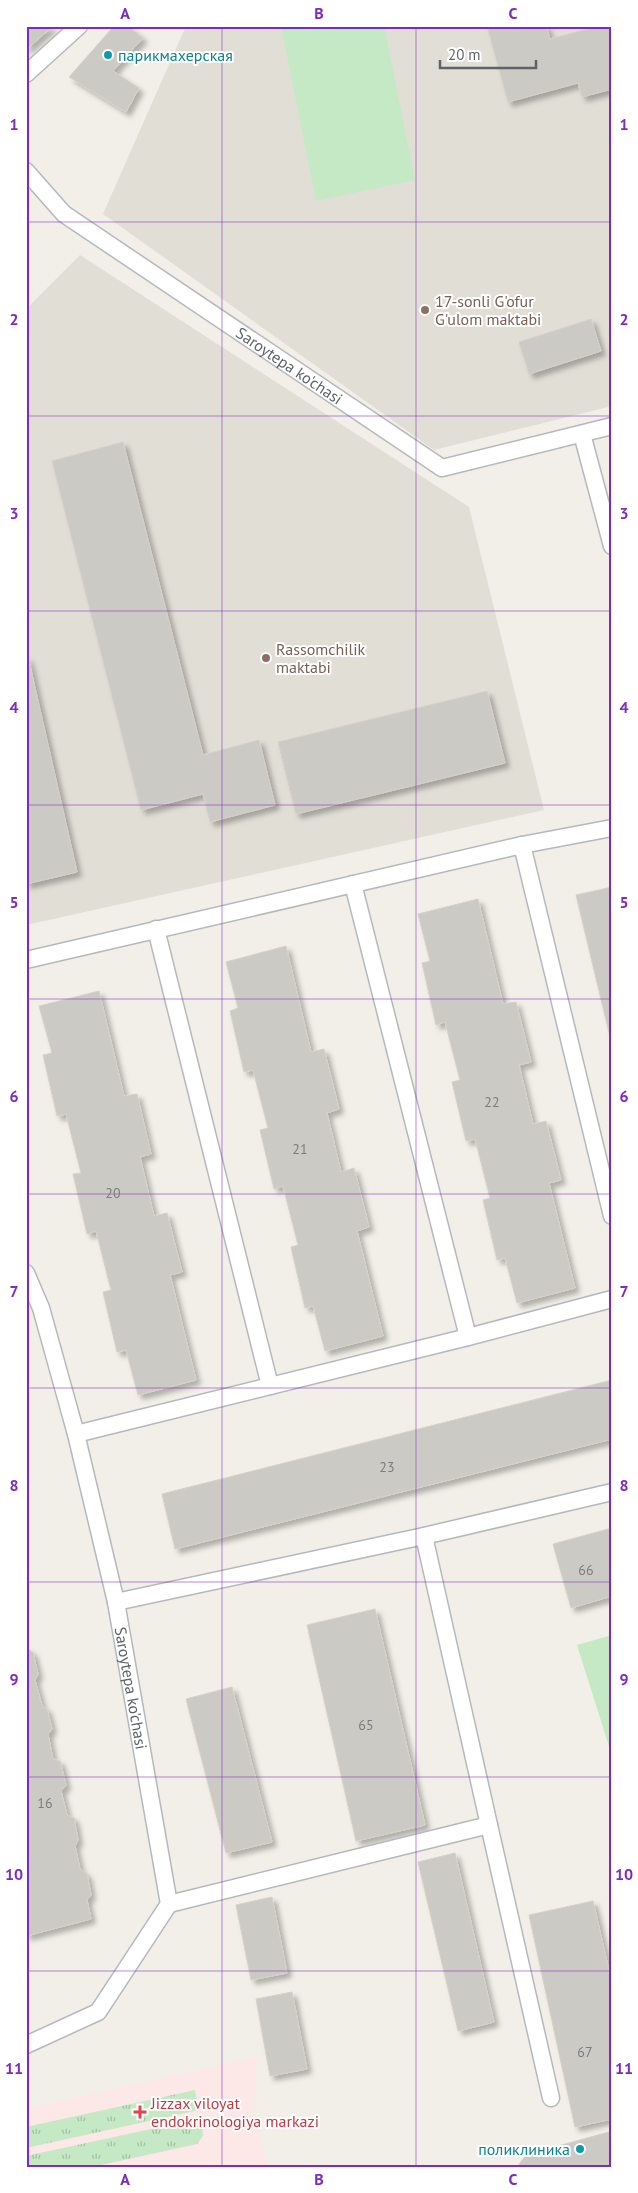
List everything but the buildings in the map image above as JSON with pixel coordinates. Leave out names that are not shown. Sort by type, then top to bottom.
[{"type":"lane","points":[[26,74],[79,26]]},
{"type":"lane","name":"Saroytepa ko'chasi","points":[[26,171],[64,214],[442,468],[612,426]]},
{"type":"lane","points":[[582,434],[612,546]]},
{"type":"lane","points":[[26,960],[156,928],[522,845],[612,828]]},
{"type":"lane","points":[[522,845],[612,1216]]},
{"type":"lane","points":[[353,884],[468,1337]]},
{"type":"lane","points":[[156,928],[270,1386]]},
{"type":"lane","name":"Saroytepa ko'chasi","points":[[26,1274],[40,1308],[76,1434],[116,1602],[169,1904]]},
{"type":"lane","points":[[76,1434],[468,1337],[612,1299]]},
{"type":"lane","points":[[116,1602],[424,1536],[612,1492]]},
{"type":"lane","points":[[424,1536],[551,2098]]},
{"type":"lane","points":[[26,2045],[98,2012],[169,1904],[489,1825]]},
{"type":"shaded area","name":"17-sonli G'ofur G'ulom maktabi","points":[[186,26],[612,26],[612,406],[434,450],[103,214]]},
{"type":"shaded area","name":"Rassomchilik maktabi","points":[[80,255],[469,507],[544,810],[26,925],[26,309]]},
{"type":"shaded area","name":"Jizzax viloyat endokrinologiya markazi","points":[[257,2057],[254,2115],[268,2167],[26,2167],[26,2109]]},
{"type":"green space","points":[[281,26],[384,26],[415,180],[316,201]]},
{"type":"green space","points":[[612,1635],[612,1756],[577,1645]]},
{"type":"green space","points":[[195,2090],[199,2110],[26,2148],[26,2127]]},
{"type":"green space","points":[[202,2118],[203,2136],[197,2144],[92,2167],[29,2167],[26,2156]]},
{"type":"place","name":"парикмахерская","points":[[108,55]]},
{"type":"place","name":"17-sonli G'ofur G'ulom maktabi","points":[[425,310]]},
{"type":"place","name":"Rassomchilik maktabi","points":[[266,658]]},
{"type":"place","name":"Jizzax viloyat endokrinologiya markazi","points":[[140,2112]]},
{"type":"place","name":"поликлиника","points":[[580,2149]]}]
